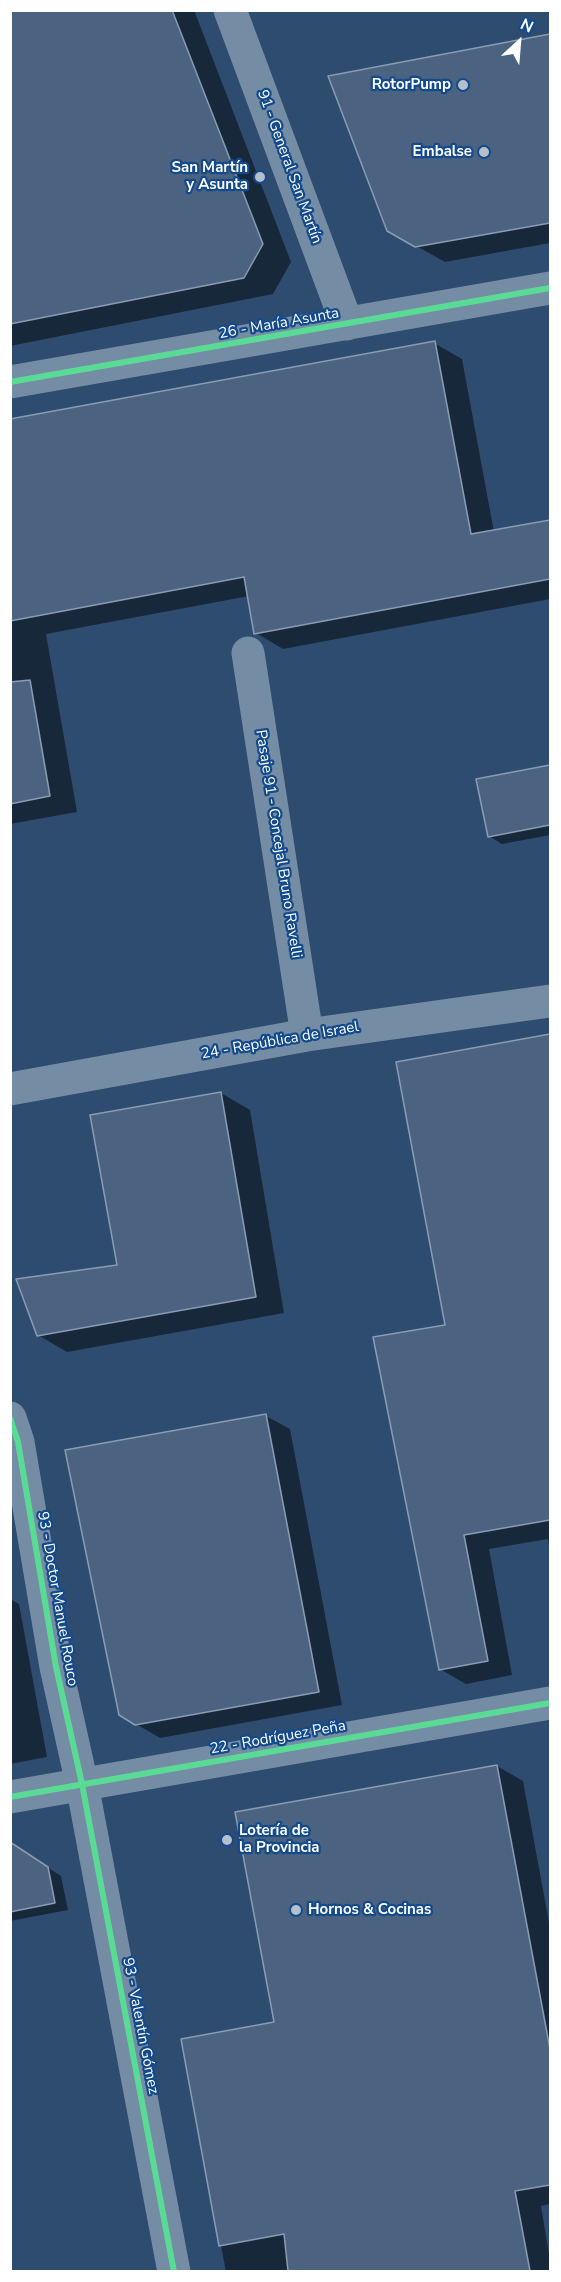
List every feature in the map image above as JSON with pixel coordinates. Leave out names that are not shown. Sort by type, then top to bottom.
[{"type":"street","name":"91 - General San Martín","points":[[230,10],[347,324]]},
{"type":"street","name":"26 - María Asunta","points":[[10,382],[550,288]]},
{"type":"street","name":"Pasaje 91 - Concejal Bruno Ravelli","points":[[248,653],[307,1035]]},
{"type":"street","name":"24 - República de Israel","points":[[10,1089],[307,1035],[550,1000]]},
{"type":"street","name":"93 - Doctor Manuel Rouco","points":[[10,1418],[18,1442],[56,1667],[82,1784]]},
{"type":"street","name":"22 - Rodríguez Peña","points":[[10,1797],[550,1703]]},
{"type":"street","name":"93 - Valentín Gómez","points":[[82,1784],[174,2271]]},
{"type":"building","points":[[10,10],[172,10],[263,244],[244,278],[10,324]]},
{"type":"building","points":[[550,34],[550,223],[415,247],[387,231],[328,76]]},
{"type":"building","points":[[435,341],[471,534],[550,520],[550,579],[254,634],[244,577],[10,621],[10,419]]},
{"type":"building","points":[[30,680],[50,796],[10,804],[10,682]]},
{"type":"building","points":[[550,765],[550,825],[488,837],[476,779]]},
{"type":"building","points":[[550,1034],[550,1520],[464,1535],[488,1661],[439,1670],[373,1337],[445,1325],[396,1062]]},
{"type":"building","points":[[221,1092],[256,1297],[37,1336],[16,1279],[117,1265],[90,1115]]},
{"type":"building","points":[[266,1414],[319,1692],[135,1725],[119,1715],[65,1450]]},
{"type":"building","points":[[497,1765],[550,2049],[550,2185],[515,2191],[530,2271],[288,2271],[284,2234],[219,2246],[181,2039],[274,2022],[235,1812]]},
{"type":"building","points":[[10,1842],[48,1867],[55,1903],[10,1912]]},
{"type":"cycle path","points":[[10,382],[550,288]]},
{"type":"cycle path","points":[[10,1418],[18,1442],[56,1667],[82,1784],[174,2272]]},
{"type":"cycle path","points":[[10,1797],[550,1703]]},
{"type":"place","name":"RotorPump","points":[[463,85]]},
{"type":"place","name":"Embalse","points":[[484,152]]},
{"type":"place","name":"San Martín y Asunta","points":[[260,177]]},
{"type":"place","name":"Lotería de la Provincia","points":[[227,1840]]},
{"type":"place","name":"Hornos & Cocinas","points":[[296,1910]]}]
